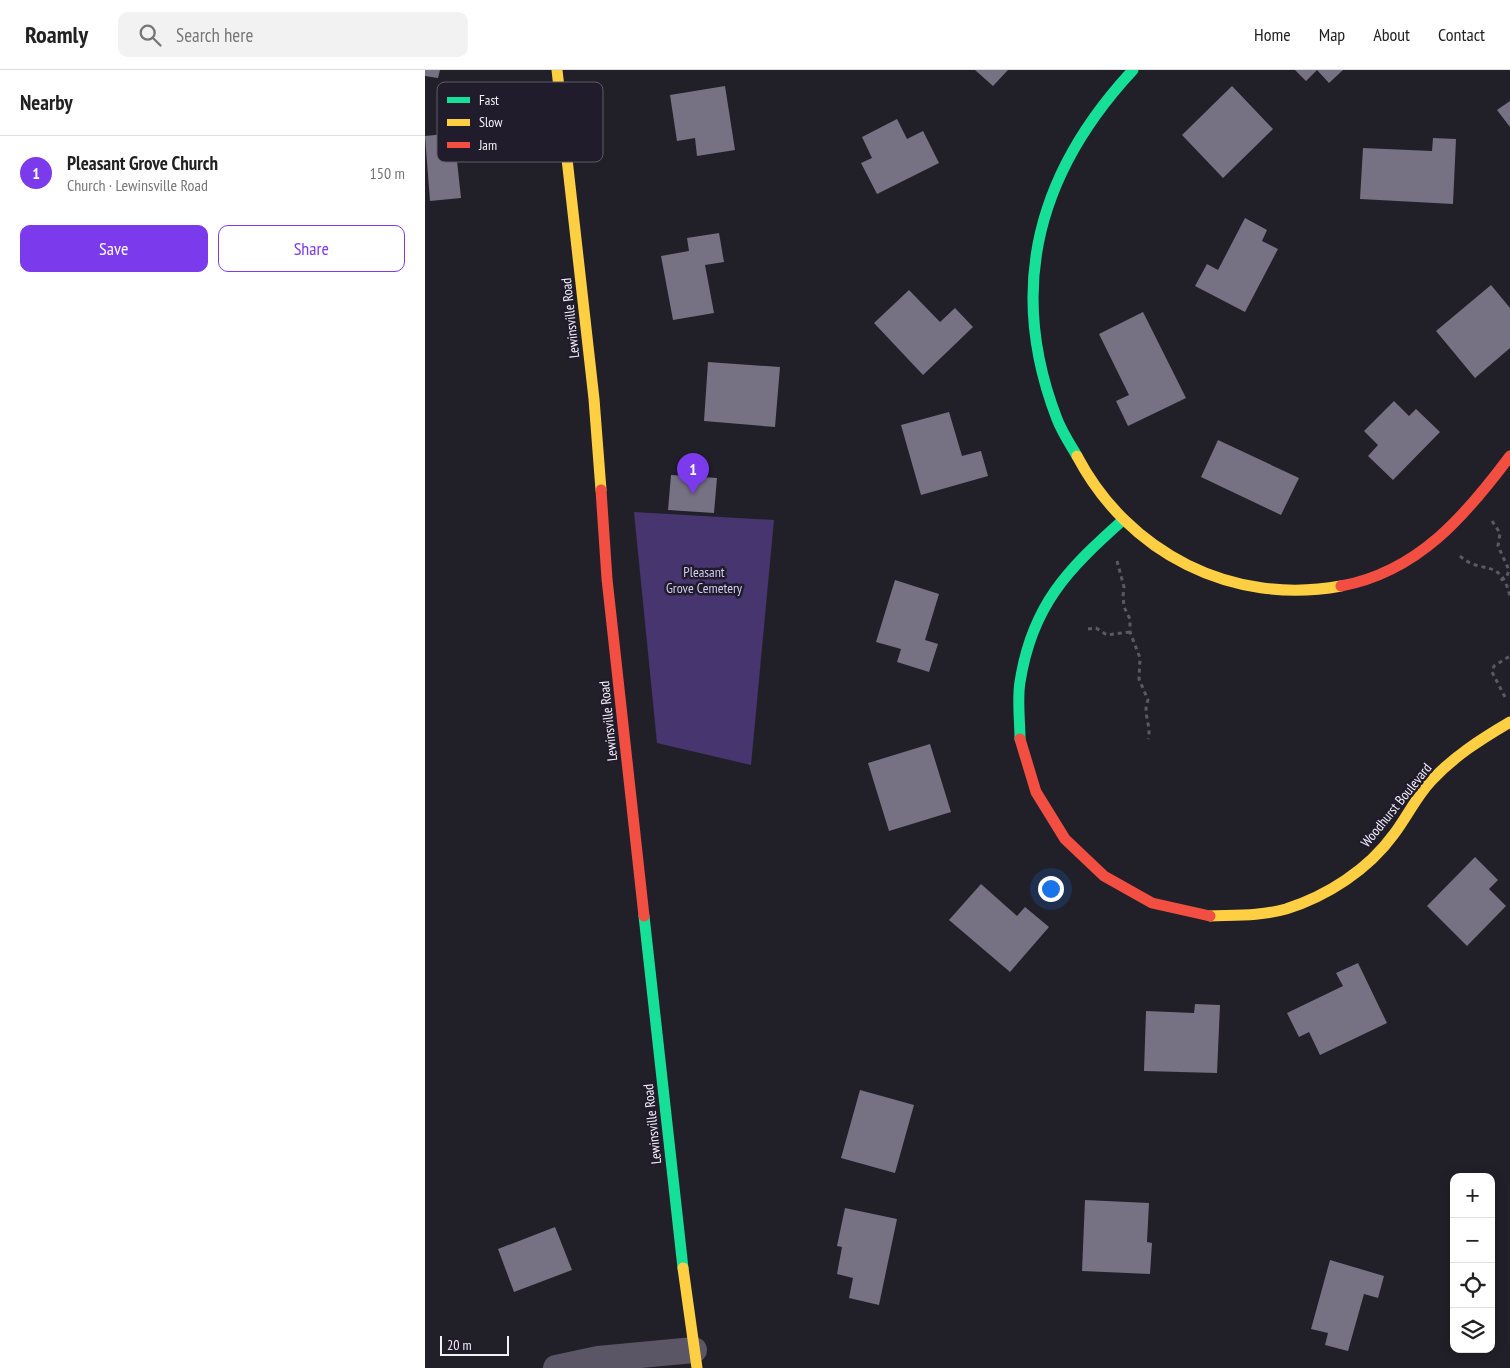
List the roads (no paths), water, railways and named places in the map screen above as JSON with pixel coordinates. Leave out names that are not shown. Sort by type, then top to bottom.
[{"type":"street","points":[[1133,70],[1108,96],[1082,130],[1061,170],[1043,219],[1033,278],[1034,329],[1039,364],[1049,401],[1065,439],[1085,474],[1123,520],[1150,545],[1182,565],[1212,578],[1245,587],[1279,592],[1318,591],[1373,577],[1421,553],[1452,528],[1472,507],[1510,456]]},
{"type":"street","name":"Lewinsville Road","points":[[567,162],[594,399],[607,579],[695,1359]]},
{"type":"street","name":"Woodhurst Boulevard","points":[[1123,520],[1072,566],[1052,593],[1035,623],[1023,658],[1018,694],[1019,730],[1025,765],[1037,796],[1054,827],[1090,866],[1103,877],[1134,896],[1175,911],[1207,916],[1239,917],[1270,913],[1305,902],[1337,886],[1365,866],[1391,838],[1421,793],[1447,765],[1476,742],[1510,722]]},
{"type":"street","points":[[556,1368],[598,1360],[695,1359]]},
{"type":"place","name":"Pleasant Grove Church","points":[[693,494]]},
{"type":"park label","name":"Pleasant Grove Cemetery","points":[[704,580]]}]
